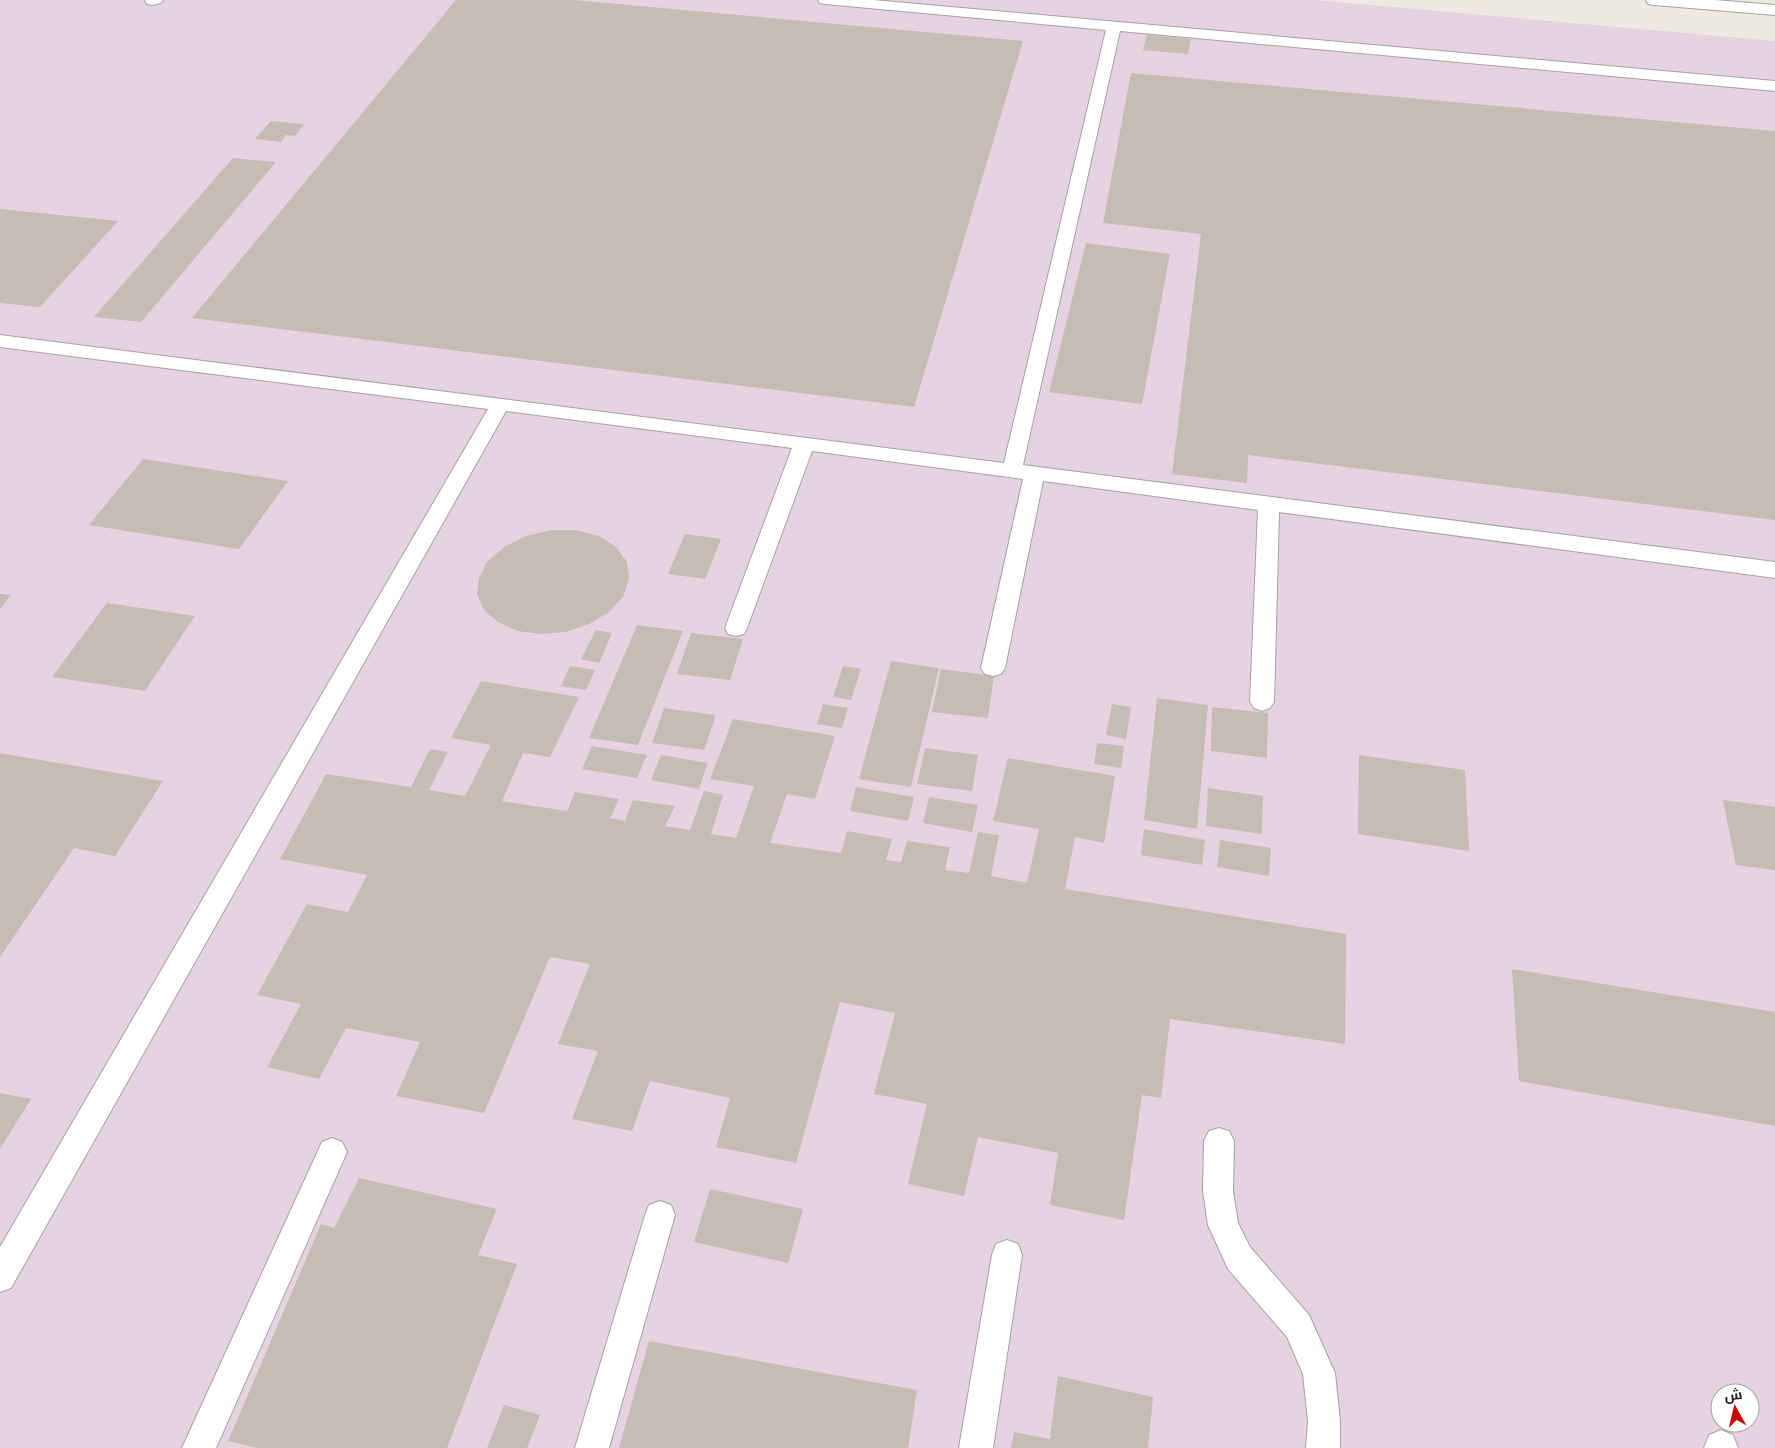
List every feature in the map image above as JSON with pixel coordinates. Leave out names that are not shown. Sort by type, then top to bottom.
[{"type":"street","points":[[1654,0],[1775,10]]},
{"type":"lane","points":[[825,0],[1775,86]]},
{"type":"lane","points":[[1012,471],[1114,26]]},
{"type":"lane","points":[[3,345],[500,404],[1775,570]]},
{"type":"lane","points":[[0,1277],[500,404]]},
{"type":"lane","points":[[736,628],[804,444]]},
{"type":"lane","points":[[993,668],[1034,474]]},
{"type":"lane","points":[[1262,702],[1269,504]]},
{"type":"lane","points":[[1219,1141],[1218,1190],[1223,1225],[1239,1258],[1298,1326],[1302,1334],[1319,1373],[1324,1421],[1324,1448]]},
{"type":"lane","points":[[198,1448],[332,1152]]},
{"type":"lane","points":[[592,1448],[660,1215]]},
{"type":"lane","points":[[976,1448],[1007,1255]]},
{"type":"shaded area","points":[[0,0],[1314,0],[1775,41],[1775,1448],[0,1448]]},
{"type":"building","points":[[456,0],[574,0],[1023,41],[914,407],[192,318]]},
{"type":"building","points":[[1147,35],[1191,39],[1188,54],[1143,50]]},
{"type":"building","points":[[1131,73],[1775,131],[1775,520],[1248,455],[1247,483],[1172,474],[1201,234],[1103,223]]},
{"type":"building","points":[[271,121],[304,124],[295,136],[286,135],[281,142],[255,139]]},
{"type":"building","points":[[233,158],[276,162],[141,322],[94,317]]},
{"type":"building","points":[[0,209],[118,221],[40,307],[0,303]]},
{"type":"building","points":[[1086,243],[1170,254],[1142,404],[1049,392]]},
{"type":"building","points":[[143,459],[288,481],[239,549],[89,525]]},
{"type":"building","points":[[551,530],[576,530],[599,536],[616,547],[627,562],[629,579],[623,597],[609,612],[589,624],[566,632],[541,634],[517,631],[498,622],[484,610],[477,594],[479,578],[487,562],[504,547],[526,536]]},
{"type":"building","points":[[685,534],[721,539],[705,579],[668,574]]},
{"type":"building","points":[[0,594],[11,595],[0,609]]},
{"type":"building","points":[[107,603],[195,616],[145,691],[52,677]]},
{"type":"building","points":[[637,625],[683,631],[638,745],[589,738]]},
{"type":"building","points":[[596,630],[612,633],[599,663],[581,659]]},
{"type":"building","points":[[691,633],[743,639],[730,680],[677,674]]},
{"type":"building","points":[[891,661],[939,668],[911,787],[859,779]]},
{"type":"building","points":[[570,666],[595,670],[586,690],[561,686]]},
{"type":"building","points":[[843,666],[861,669],[851,700],[833,697]]},
{"type":"building","points":[[941,669],[994,676],[988,718],[932,712]]},
{"type":"building","points":[[481,681],[579,697],[550,757],[523,753],[502,801],[567,811],[575,792],[619,799],[610,818],[625,821],[633,800],[675,806],[665,826],[690,830],[704,791],[723,795],[711,834],[736,838],[754,786],[710,779],[733,719],[835,736],[815,799],[787,794],[770,843],[841,853],[847,831],[892,839],[886,860],[901,862],[907,841],[950,847],[945,870],[969,873],[978,832],[999,835],[991,876],[1027,883],[1039,829],[993,821],[1008,758],[1115,776],[1104,843],[1075,837],[1065,889],[1346,934],[1345,1044],[1170,1019],[1161,1098],[1142,1095],[1124,1220],[1050,1205],[1058,1153],[978,1137],[964,1196],[908,1184],[927,1104],[874,1094],[895,1013],[840,1002],[796,1163],[716,1147],[730,1098],[650,1081],[632,1131],[572,1119],[598,1051],[558,1044],[590,964],[550,957],[484,1113],[396,1096],[420,1042],[346,1028],[319,1079],[267,1067],[301,1004],[257,995],[307,904],[348,912],[367,875],[280,859],[326,774],[411,787],[430,749],[448,752],[429,790],[465,796],[491,745],[451,738]]},
{"type":"building","points":[[1157,698],[1208,705],[1197,829],[1144,820]]},
{"type":"building","points":[[823,704],[848,708],[842,728],[817,724]]},
{"type":"building","points":[[1112,704],[1131,707],[1126,739],[1106,735]]},
{"type":"building","points":[[1212,707],[1268,713],[1267,758],[1211,751]]},
{"type":"building","points":[[664,708],[716,715],[704,750],[652,743]]},
{"type":"building","points":[[1097,743],[1124,746],[1121,768],[1094,764]]},
{"type":"building","points":[[592,746],[647,755],[637,778],[582,769]]},
{"type":"building","points":[[925,748],[978,755],[972,791],[917,784]]},
{"type":"building","points":[[0,753],[163,781],[115,856],[74,848],[0,957]]},
{"type":"building","points":[[661,755],[708,763],[699,789],[651,780]]},
{"type":"building","points":[[1359,755],[1465,770],[1469,851],[1358,834]]},
{"type":"building","points":[[856,787],[914,797],[908,821],[850,811]]},
{"type":"building","points":[[1208,788],[1263,796],[1262,834],[1206,826]]},
{"type":"building","points":[[929,797],[978,805],[972,832],[923,823]]},
{"type":"building","points":[[1723,800],[1775,807],[1775,870],[1736,865]]},
{"type":"building","points":[[1144,829],[1205,840],[1202,865],[1141,855]]},
{"type":"building","points":[[1220,840],[1271,848],[1269,876],[1217,867]]},
{"type":"building","points":[[1512,969],[1775,1012],[1775,1126],[1519,1081]]},
{"type":"building","points":[[0,1093],[31,1099],[0,1149]]},
{"type":"building","points":[[359,1178],[497,1209],[478,1255],[517,1264],[447,1448],[258,1448],[228,1441],[321,1224],[334,1228]]},
{"type":"building","points":[[710,1189],[803,1209],[788,1263],[694,1242]]},
{"type":"building","points":[[649,1341],[917,1390],[908,1448],[619,1448]]},
{"type":"building","points":[[1058,1376],[1153,1397],[1148,1448],[1011,1448],[1014,1432],[1050,1439]]},
{"type":"building","points":[[504,1405],[540,1415],[527,1448],[487,1448]]}]
